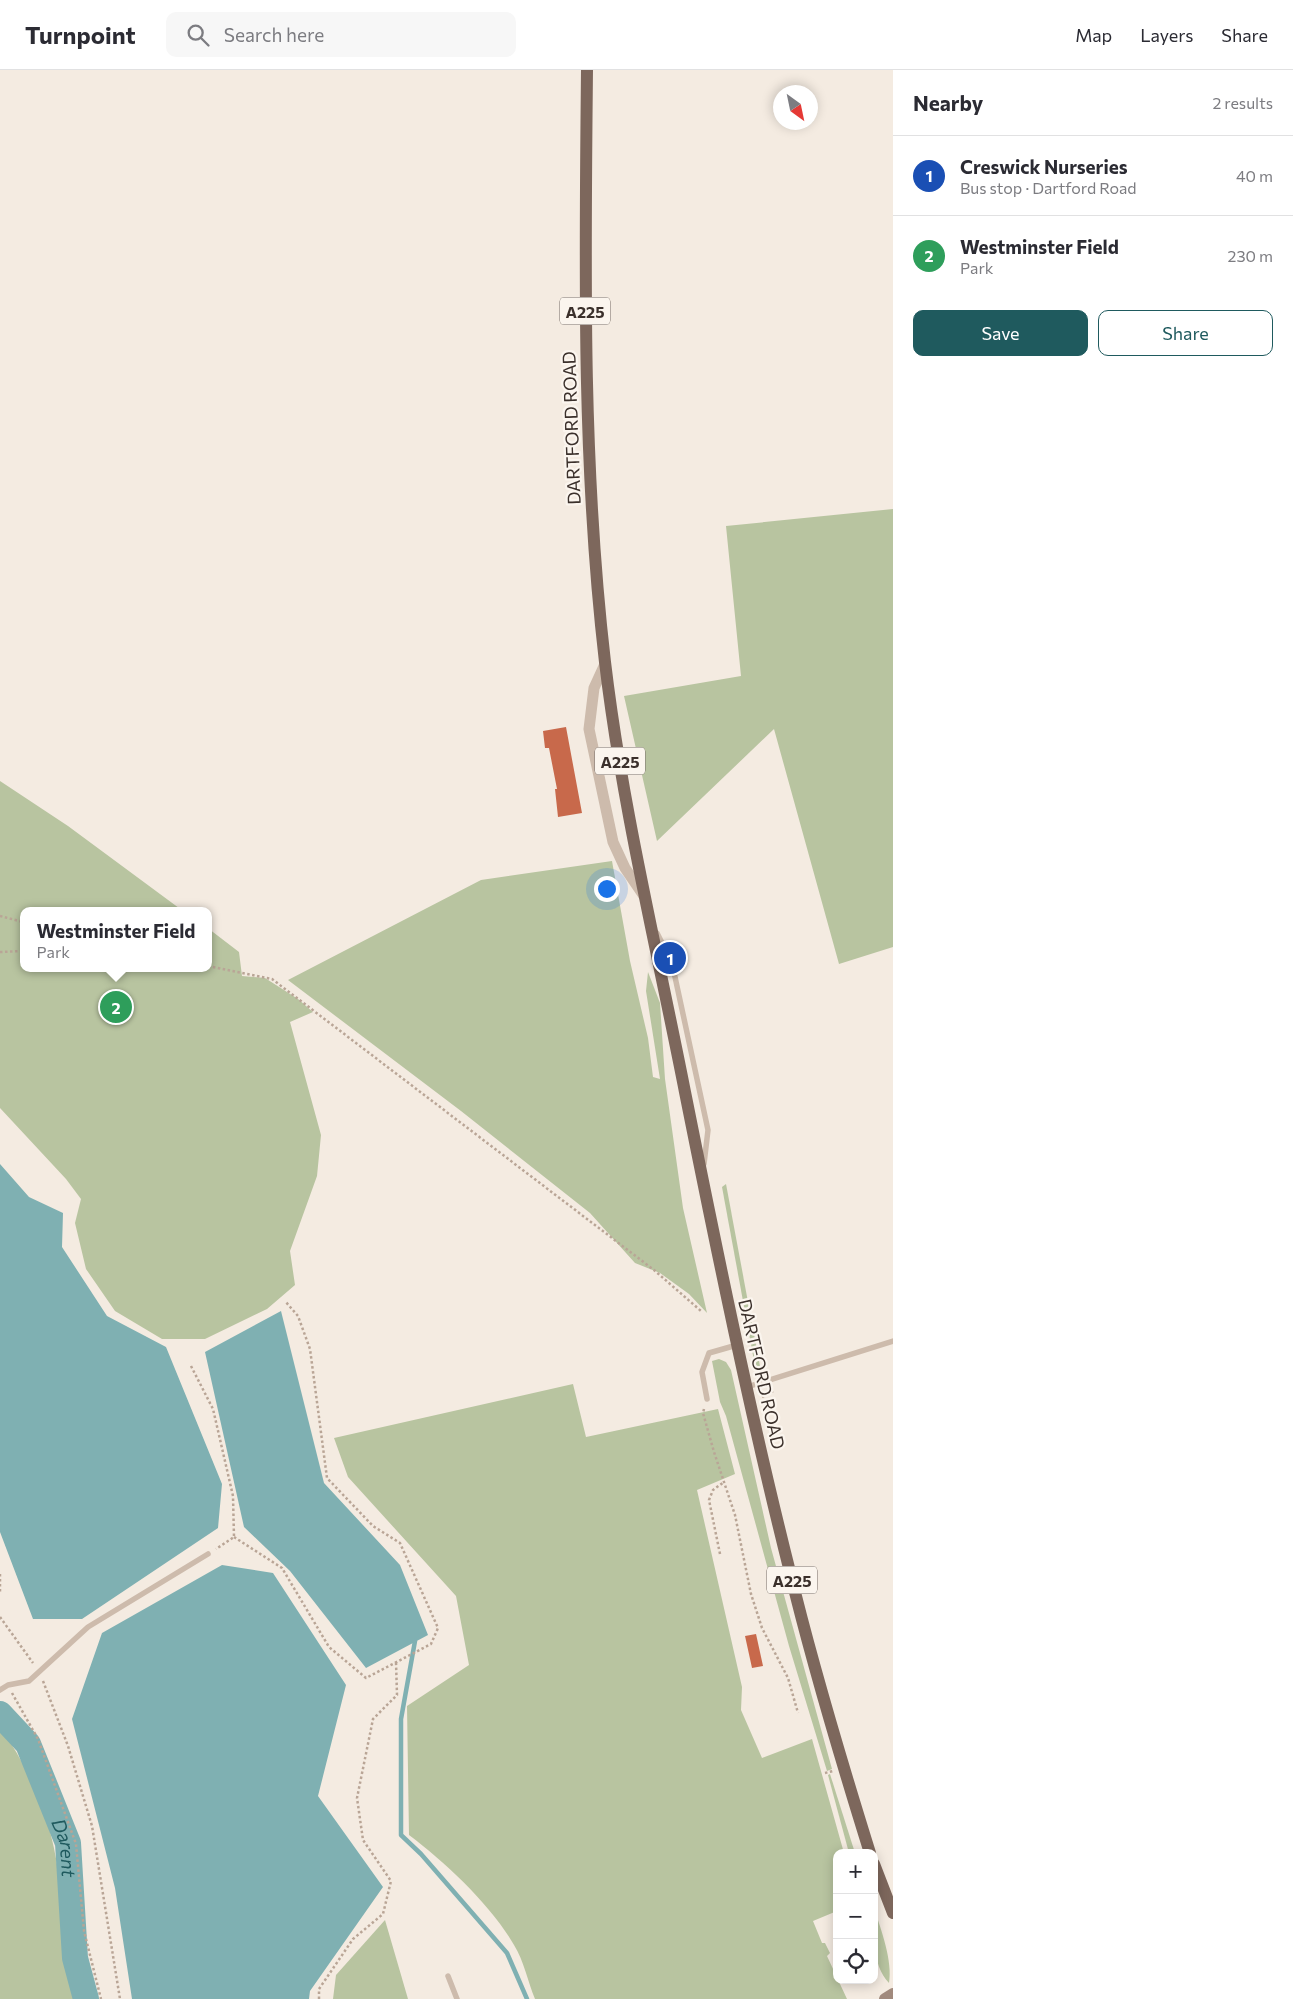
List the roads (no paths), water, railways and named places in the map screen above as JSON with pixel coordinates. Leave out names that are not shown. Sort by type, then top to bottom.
[{"type":"main road","name":"DARTFORD ROAD","points":[[587,70],[587,414],[594,552],[605,664],[628,811],[746,1387],[791,1577],[840,1755],[869,1849]]},
{"type":"main road","points":[[878,1874],[893,1913]]},
{"type":"street","name":"DARTFORD ROAD","points":[[605,664],[594,688],[589,729],[612,842],[625,868],[645,897]]},
{"type":"street","points":[[885,1999],[893,1994]]},
{"type":"lane","points":[[746,1387],[893,1341]]},
{"type":"lane","points":[[707,1400],[702,1372],[709,1353],[737,1346]]},
{"type":"lane","points":[[4,1687],[29,1681],[88,1627],[208,1554]]},
{"type":"lane","points":[[448,1976],[457,1999]]},
{"type":"water","points":[[0,1164],[29,1197],[63,1213],[62,1247],[107,1316],[166,1347],[222,1484],[218,1528],[82,1619],[33,1619],[0,1532]]},
{"type":"water","points":[[281,1311],[324,1483],[400,1565],[428,1635],[366,1668],[290,1571],[244,1527],[205,1352]]},
{"type":"water","points":[[222,1565],[273,1573],[346,1685],[318,1796],[383,1887],[310,1991],[309,1999],[132,1999],[115,1888],[72,1719],[102,1633]]},
{"type":"waterway","points":[[415,1641],[401,1719],[401,1835],[421,1854],[507,1953],[527,1999]]},
{"type":"waterway","name":"Darent","points":[[0,1714],[28,1744],[68,1843],[75,1958],[86,1999]]},
{"type":"place","name":"Creswick Nurseries","points":[[670,958]]},
{"type":"place","name":"Westminster Field","points":[[116,1007]]}]
